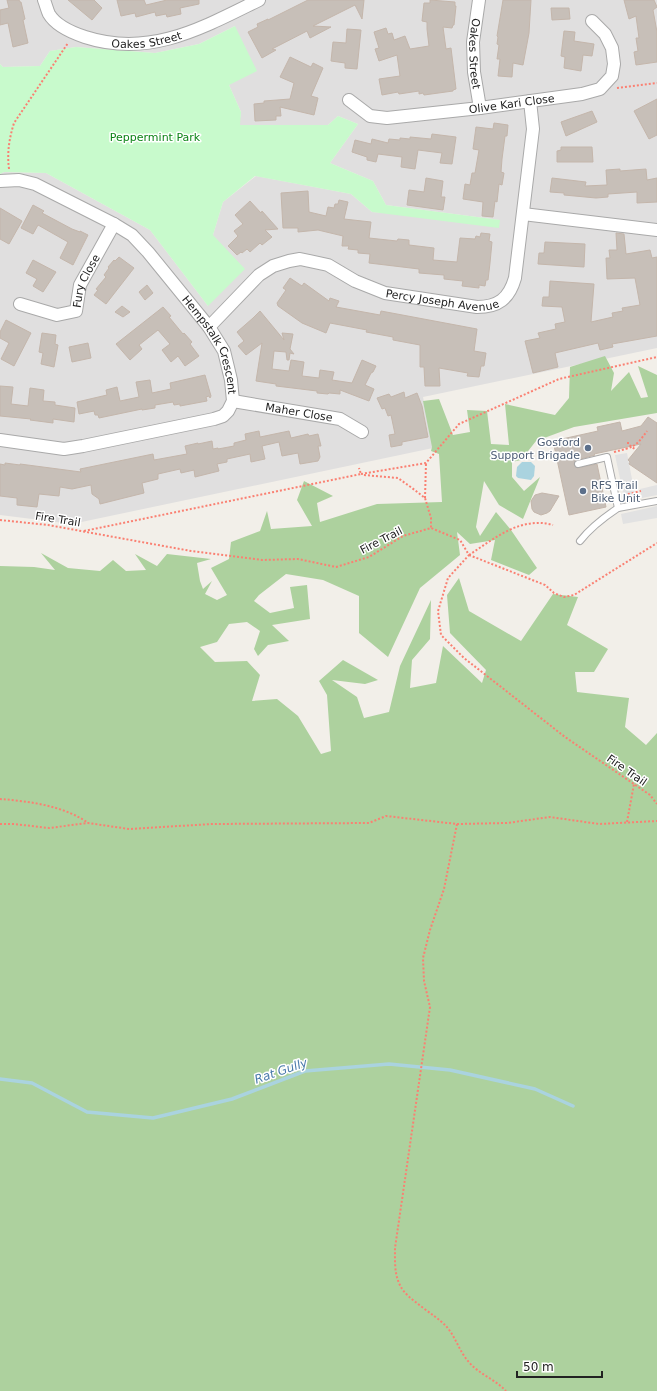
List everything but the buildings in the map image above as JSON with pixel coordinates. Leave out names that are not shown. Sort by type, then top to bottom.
[{"type":"street","name":"Oakes Street","points":[[44,0],[49,15],[60,25],[74,34],[101,42],[137,45],[175,37],[202,28],[259,0]]},
{"type":"street","name":"Oakes Street","points":[[479,0],[473,42],[474,72],[480,108]]},
{"type":"street","points":[[592,21],[604,34],[612,48],[614,64],[612,76],[600,89]]},
{"type":"street","name":"Olive Kari Close","points":[[349,100],[370,116],[387,118],[480,108],[582,94],[600,89]]},
{"type":"street","name":"Percy Joseph Avenue","points":[[209,327],[259,275],[273,266],[300,259],[328,265],[355,281],[385,293],[477,307],[488,307],[500,303],[512,289],[533,129],[530,101]]},
{"type":"street","name":"Hempstalk Crescent","points":[[0,440],[64,449],[83,446],[214,419],[223,416],[228,411],[233,401],[231,380],[224,351],[209,327],[148,252],[132,235],[114,224],[35,184],[18,180],[5,181]]},
{"type":"street","points":[[523,214],[657,230]]},
{"type":"street","name":"Fury Close","points":[[20,304],[57,315],[76,311],[80,285],[114,224]]},
{"type":"street","name":"Maher Close","points":[[233,401],[340,419],[362,432]]},
{"type":"lane","points":[[578,464],[607,458],[618,508]]},
{"type":"lane","points":[[580,541],[588,530],[597,522],[618,508],[657,502]]},
{"type":"path","points":[[5,181],[9,138],[14,124],[74,34]]},
{"type":"path","points":[[600,89],[657,83]]},
{"type":"path","points":[[657,357],[559,379],[459,424],[426,463],[425,498],[431,518],[431,528],[460,540],[469,555],[545,585],[554,593],[564,597],[574,595],[657,543]]},
{"type":"path","points":[[607,458],[614,452],[632,447],[639,442],[647,431]]},
{"type":"path","points":[[628,442],[628,444],[636,450]]},
{"type":"path","points":[[83,531],[361,474],[426,463]]},
{"type":"path","points":[[359,468],[361,474]]},
{"type":"path","points":[[361,474],[398,478],[425,498]]},
{"type":"path","points":[[624,495],[641,491]]},
{"type":"path","name":"Fire Trail","points":[[0,520],[48,525],[191,551],[262,560],[298,559],[336,567],[369,556],[403,536],[431,528]]},
{"type":"path","name":"Fire Trail","points":[[553,525],[546,523],[520,525],[493,538],[469,555],[448,578],[438,611],[441,635],[464,658],[565,737],[650,795],[657,804]]},
{"type":"path","points":[[627,822],[634,784]]},
{"type":"path","points":[[0,799],[50,806],[78,816],[88,823]]},
{"type":"path","points":[[0,824],[49,828],[88,823],[129,829],[212,824],[369,823],[386,816],[457,824],[507,823],[550,817],[599,824],[657,821]]},
{"type":"path","points":[[457,824],[444,889],[430,930],[423,958],[424,981],[430,1007],[395,1248],[395,1267],[401,1288],[408,1296],[446,1326],[468,1362],[484,1375],[500,1384],[506,1391]]},
{"type":"shaded area","points":[[0,0],[657,0],[657,348],[423,397],[433,448],[72,524],[0,515],[0,174],[4,172],[46,173],[150,230],[208,306],[213,235],[223,202],[256,176],[351,194],[372,212],[500,220],[386,205],[373,181],[330,163],[358,124],[338,116],[328,125],[239,125],[241,112],[229,85],[235,26],[199,44],[155,53],[76,47],[50,51],[40,66],[3,67],[0,64]]},
{"type":"shaded area","points":[[627,453],[636,500],[625,502],[615,455]]},
{"type":"shaded area","points":[[657,485],[657,495],[642,498],[640,489]]},
{"type":"shaded area","points":[[657,506],[657,518],[623,524],[621,514]]},
{"type":"green space","name":"Peppermint Park","points":[[235,26],[257,71],[229,85],[241,112],[240,125],[328,125],[338,116],[358,124],[330,163],[373,181],[386,205],[500,220],[499,228],[372,212],[351,194],[255,176],[223,202],[213,235],[245,269],[208,306],[150,230],[46,173],[4,172],[0,174],[0,64],[3,67],[40,66],[50,51],[76,47],[155,53],[199,44]]},
{"type":"green space","points":[[605,356],[614,373],[611,391],[629,372],[641,398],[648,397],[638,366],[657,375],[657,413],[574,427],[536,441],[521,460],[512,462],[512,477],[524,491],[540,477],[523,519],[499,505],[484,481],[476,527],[480,536],[496,512],[511,530],[537,568],[529,575],[491,560],[495,540],[470,544],[457,532],[460,555],[420,588],[388,657],[359,633],[359,596],[323,580],[286,574],[259,595],[254,601],[270,613],[294,608],[290,587],[307,585],[310,619],[272,625],[289,641],[268,645],[258,656],[254,649],[260,631],[247,622],[229,624],[217,642],[200,647],[215,662],[247,661],[260,675],[252,701],[277,699],[298,716],[321,754],[331,751],[327,695],[319,681],[343,660],[378,680],[365,684],[332,680],[357,697],[364,718],[389,712],[400,666],[431,600],[430,639],[412,660],[410,688],[436,683],[443,646],[482,683],[486,670],[450,633],[447,595],[459,578],[469,611],[521,641],[553,594],[578,597],[567,625],[608,649],[594,672],[575,672],[577,692],[629,698],[625,727],[646,745],[657,733],[657,1391],[0,1391],[0,566],[34,567],[55,570],[41,553],[68,568],[100,571],[113,560],[126,571],[146,570],[135,554],[157,566],[167,554],[211,559],[197,563],[203,589],[212,581],[205,594],[217,600],[227,595],[211,568],[229,559],[231,542],[260,531],[267,511],[271,529],[312,526],[297,500],[304,481],[333,496],[317,503],[320,522],[377,504],[442,502],[439,454],[431,451],[432,447],[423,401],[439,399],[453,435],[470,432],[467,410],[487,411],[491,444],[509,445],[505,404],[555,415],[569,398],[570,367]]},
{"type":"water","points":[[522,462],[531,462],[535,466],[534,476],[531,480],[518,478],[516,476],[517,467]]},
{"type":"waterway","name":"Rat Gully","points":[[0,1079],[32,1083],[87,1112],[153,1118],[232,1099],[305,1071],[389,1064],[450,1070],[535,1089],[573,1106]]},
{"type":"place","name":"Gosford Support Brigade","points":[[588,448]]},
{"type":"place","name":"RFS Trail Bike Unit","points":[[583,491]]}]
